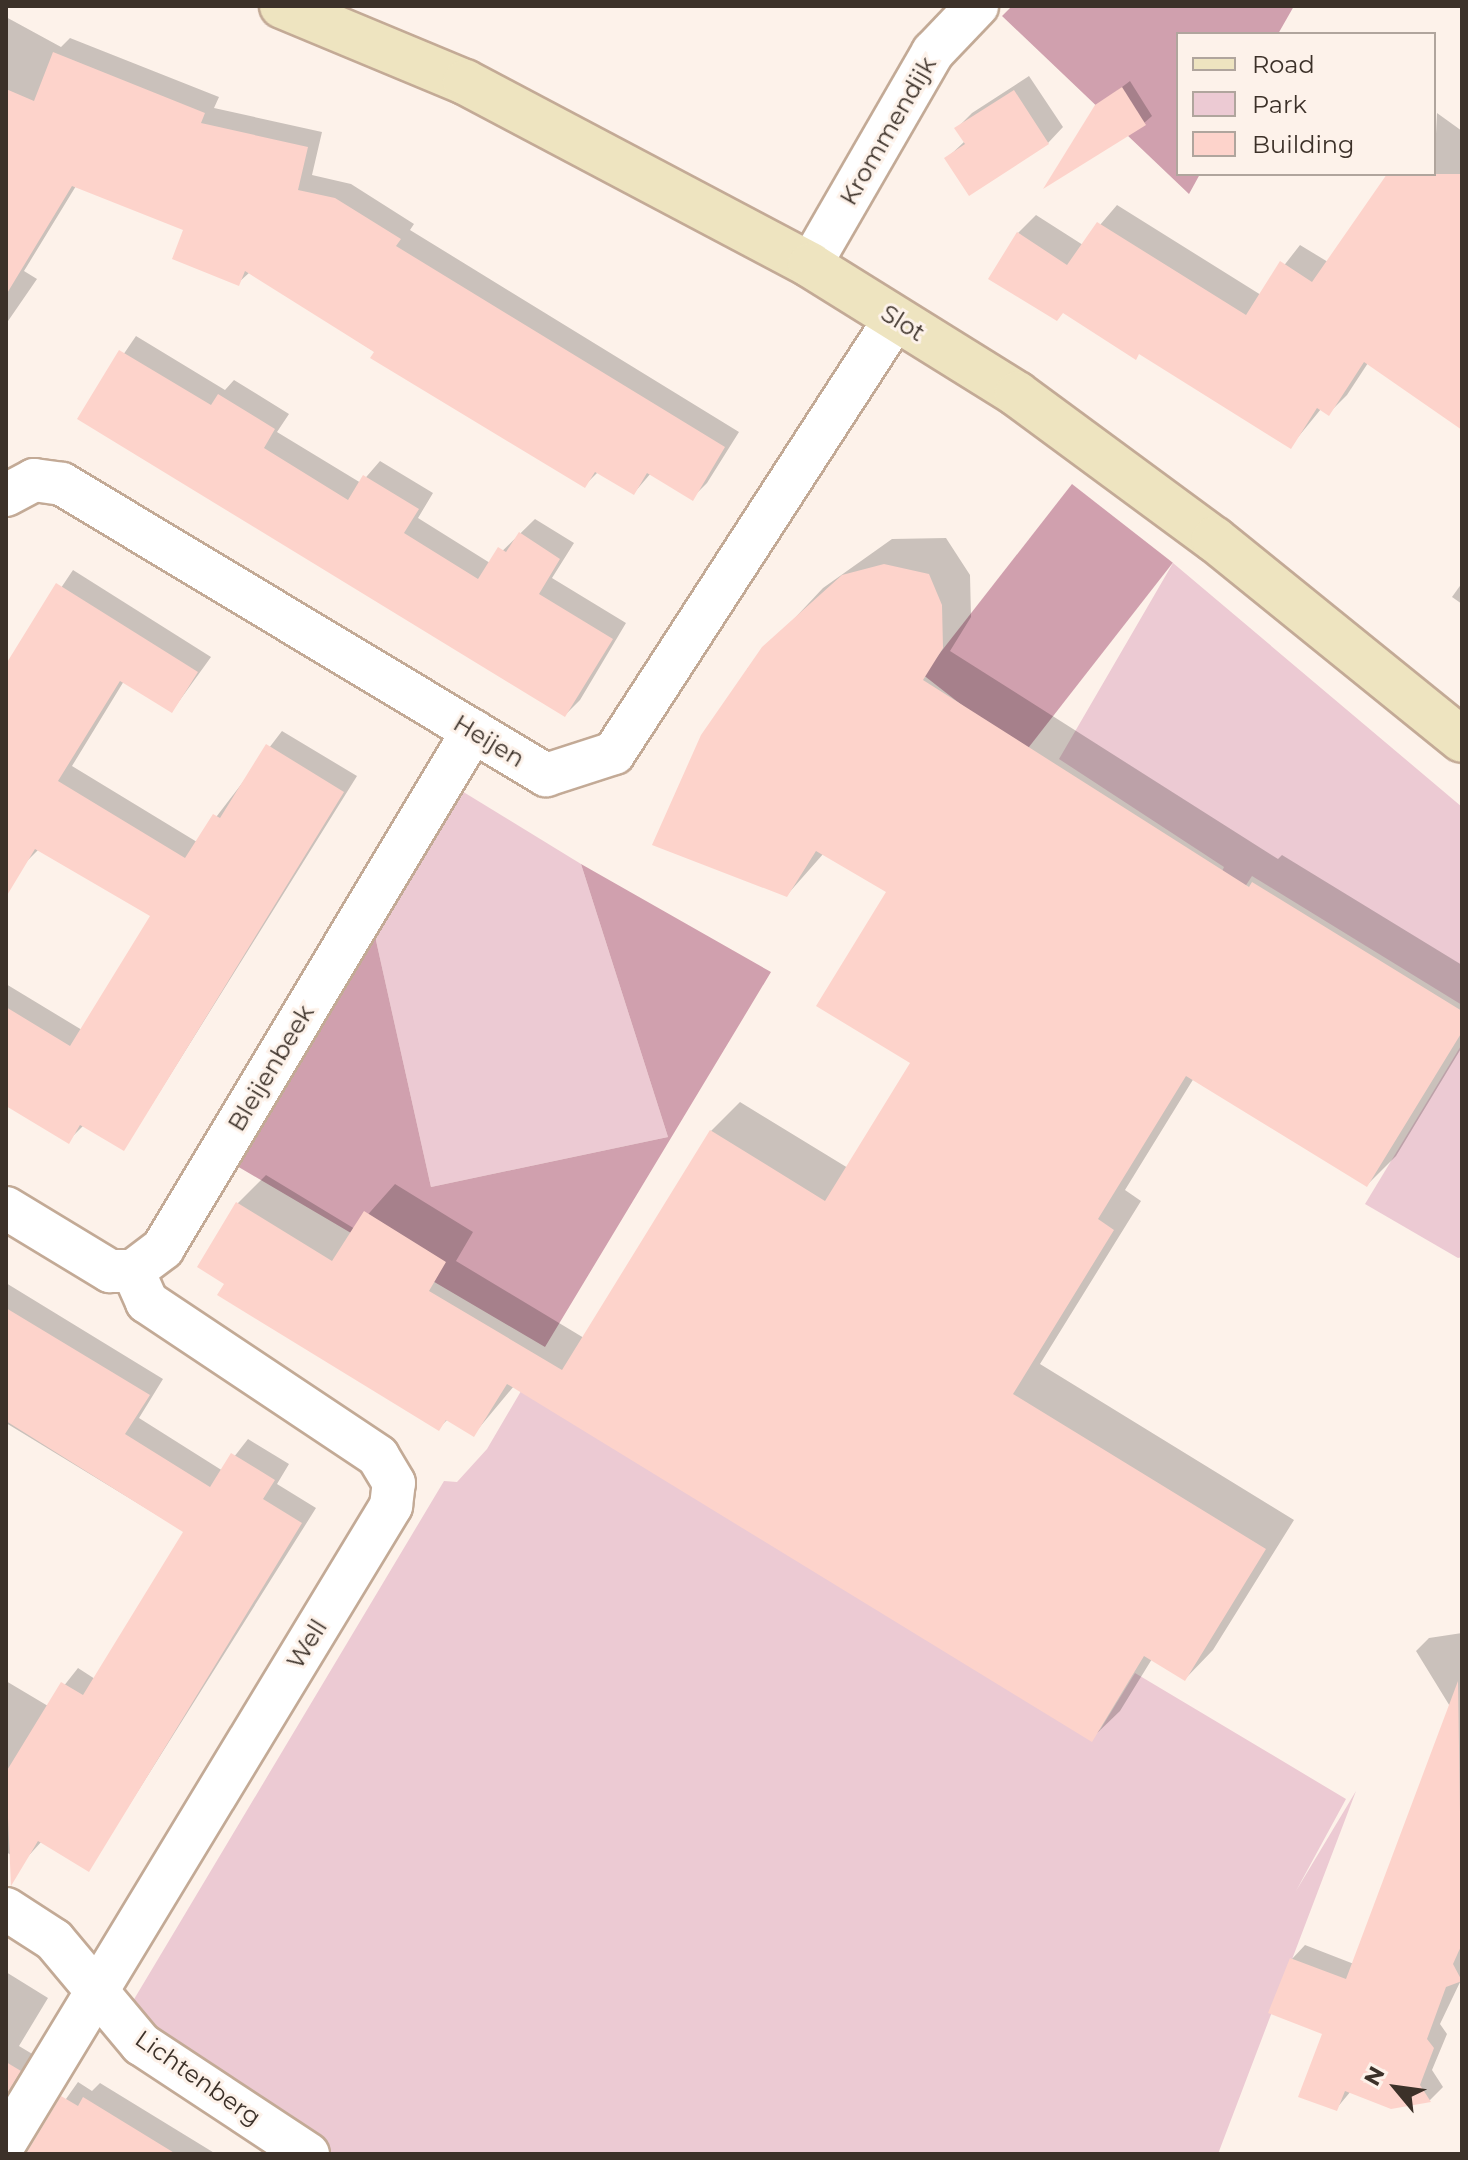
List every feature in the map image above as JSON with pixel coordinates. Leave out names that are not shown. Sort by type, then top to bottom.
[{"type":"street","name":"Slot","points":[[282,6],[465,82],[810,265],[1017,394],[1214,539],[1462,740]]},
{"type":"street","name":"Krommendijk","points":[[810,265],[933,52],[977,6]]},
{"type":"street","name":"Heijen","points":[[6,495],[34,480],[62,484],[546,775],[614,753],[895,319]]},
{"type":"street","name":"Bleijenbeek","points":[[133,1271],[163,1248],[473,731]]},
{"type":"street","points":[[6,1208],[110,1271],[133,1271]]},
{"type":"street","name":"Well","points":[[6,2141],[391,1506],[394,1483],[378,1456],[147,1302],[133,1271]]},
{"type":"street","points":[[6,1909],[54,1940],[97,1990]]},
{"type":"street","name":"Lichtenberg","points":[[97,1990],[141,2044],[308,2154]]},
{"type":"green space","points":[[1173,563],[1462,807],[1462,1005],[1252,876],[1241,893],[1218,880],[1224,867],[1059,759]]},
{"type":"green space","points":[[452,785],[581,864],[668,1137],[431,1187],[371,918]]},
{"type":"green space","points":[[1462,1044],[1462,1257],[1458,1258],[1365,1204]]},
{"type":"green space","points":[[524,1386],[1100,1730],[1135,1673],[1346,1799],[1296,1891],[1356,1791],[1218,2154],[324,2154],[169,2055],[130,2006],[444,1481],[457,1482],[487,1449]]},
{"type":"shaded area","points":[[1012,6],[1294,6],[1279,32],[1176,32],[1176,176],[1199,176],[1189,194],[1002,16]]},
{"type":"shaded area","points":[[1072,484],[1173,563],[1024,754],[923,675]]},
{"type":"shaded area","points":[[581,864],[771,972],[545,1347],[225,1159],[371,918],[431,1187],[668,1137]]},
{"type":"building","points":[[53,52],[205,113],[201,123],[308,147],[298,190],[335,198],[401,239],[396,246],[725,447],[693,501],[647,473],[634,495],[595,472],[585,488],[370,358],[374,352],[245,271],[239,286],[172,259],[183,230],[72,186],[6,295],[6,89],[34,101]]},
{"type":"building","points":[[1122,87],[1146,125],[1043,189],[1095,105]]},
{"type":"building","points":[[1014,90],[1049,144],[969,196],[944,158],[965,144],[954,128]]},
{"type":"building","points":[[1462,174],[1462,430],[1364,362],[1329,416],[1317,408],[1291,449],[1139,354],[1136,360],[1063,313],[1057,321],[988,279],[1017,232],[1067,265],[1097,222],[1246,315],[1280,261],[1312,282],[1386,176]]},
{"type":"building","points":[[119,350],[211,405],[218,394],[275,429],[264,448],[348,500],[363,475],[419,509],[404,533],[478,579],[498,547],[506,552],[519,532],[560,559],[539,594],[613,639],[565,717],[77,419]]},
{"type":"building","points":[[884,564],[929,574],[942,605],[943,648],[923,680],[1249,887],[1252,882],[1462,1011],[1462,1032],[1367,1187],[1186,1076],[1098,1219],[1114,1230],[1013,1394],[1266,1549],[1185,1681],[1144,1656],[1092,1742],[507,1384],[474,1437],[446,1420],[439,1431],[217,1295],[224,1284],[197,1267],[236,1202],[332,1261],[364,1211],[446,1262],[429,1291],[562,1370],[710,1130],[825,1201],[910,1063],[816,1006],[886,892],[816,851],[787,897],[652,845],[701,735],[762,647],[842,575]]},
{"type":"building","points":[[56,583],[198,672],[172,713],[120,681],[58,781],[185,858],[213,814],[220,818],[266,744],[344,792],[124,1151],[80,1125],[69,1144],[6,1106],[6,1007],[70,1046],[150,916],[35,849],[6,897],[6,664]]},
{"type":"building","points":[[6,1308],[150,1395],[125,1434],[210,1487],[231,1453],[275,1480],[263,1499],[302,1523],[89,1872],[38,1841],[11,1886],[6,1772],[61,1682],[83,1695],[183,1532],[6,1421]]},
{"type":"building","points":[[1458,1681],[1462,1944],[1453,1964],[1462,1981],[1446,1987],[1427,2039],[1434,2048],[1420,2085],[1431,2102],[1391,2109],[1345,2091],[1337,2111],[1298,2097],[1322,2034],[1268,2013],[1290,1958],[1346,1979]]},
{"type":"building","points":[[6,2062],[21,2071],[6,2095]]},
{"type":"building","points":[[61,2096],[78,2106],[83,2097],[176,2154],[26,2154]]}]
